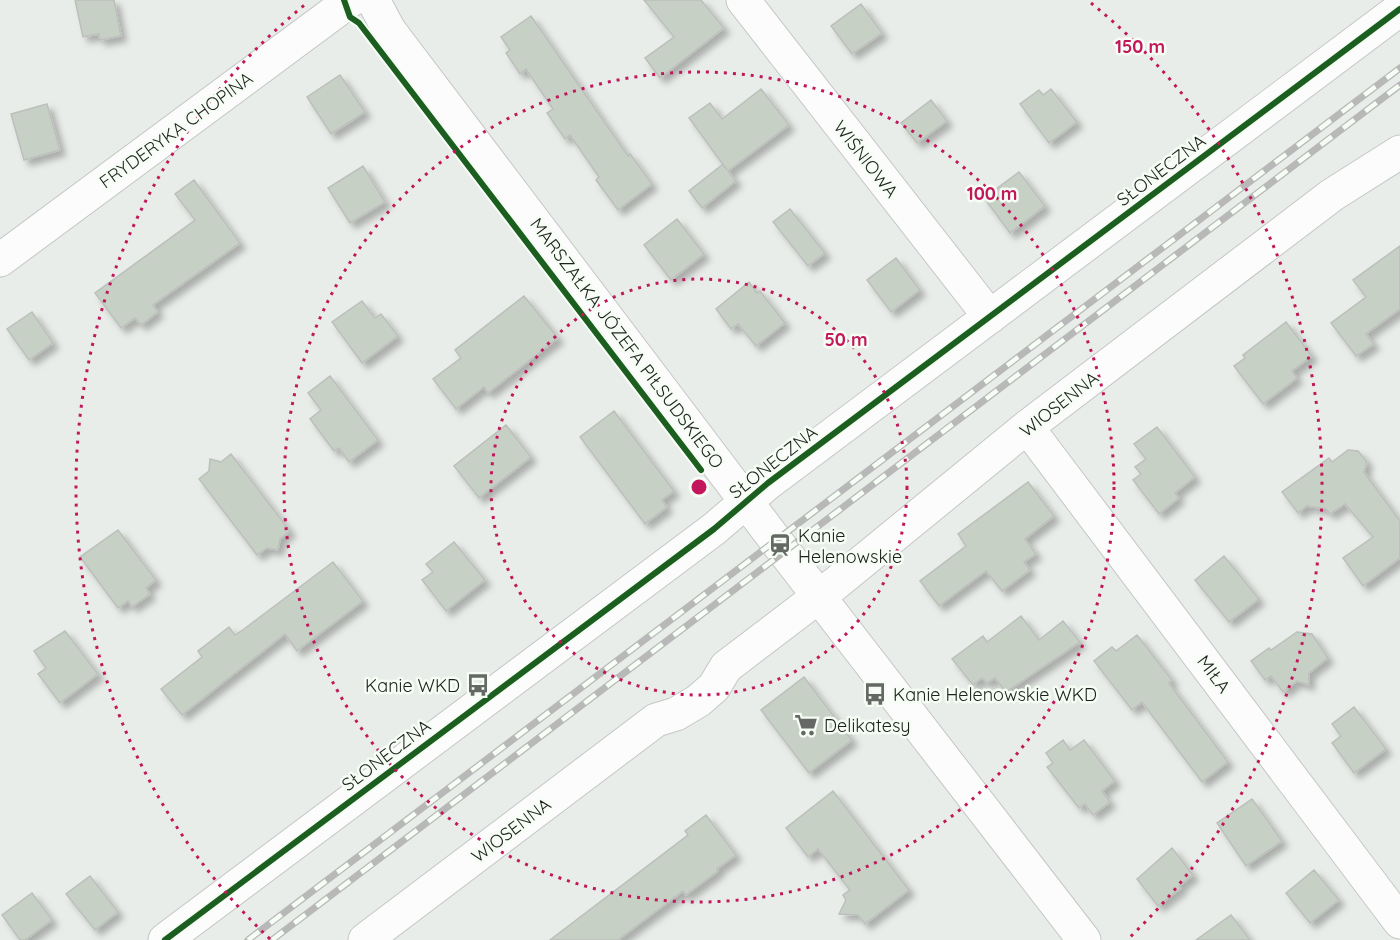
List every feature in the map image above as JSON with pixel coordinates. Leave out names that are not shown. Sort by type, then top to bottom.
[{"type":"street","name":"FRYDERYKA CHOPINA","points":[[2,249],[351,0]]},
{"type":"street","name":"MARSZAŁKA JÓZEFA PIŁSUDSKIEGO","points":[[373,0],[389,30],[819,596],[1084,940]]},
{"type":"street","name":"WIŚNIOWA","points":[[743,0],[990,317]]},
{"type":"street","name":"SŁONECZNA","points":[[165,940],[714,529],[747,500],[1400,9]]},
{"type":"street","name":"WIOSENNA","points":[[366,940],[656,720],[665,701],[680,686],[703,670],[726,667],[819,596],[1027,427],[1332,195],[1400,152]]},
{"type":"street","name":"MIŁA","points":[[1027,427],[1400,922]]},
{"type":"street","points":[[1394,940],[1400,935]]},
{"type":"building","points":[[75,0],[114,0],[121,36],[100,40],[99,34],[83,37]]},
{"type":"building","points":[[644,0],[701,0],[724,28],[660,78],[645,58],[674,37]]},
{"type":"building","points":[[861,4],[882,33],[852,54],[831,26]]},
{"type":"building","points":[[531,16],[628,156],[630,154],[652,184],[618,210],[596,180],[599,177],[570,135],[565,139],[547,113],[553,109],[526,69],[520,74],[506,53],[510,50],[501,37]]},
{"type":"building","points":[[340,75],[365,112],[331,134],[307,97]]},
{"type":"building","points":[[761,89],[789,125],[728,171],[736,181],[702,208],[689,191],[723,164],[689,118],[710,103],[722,119]]},
{"type":"building","points":[[1051,89],[1077,122],[1049,143],[1020,104],[1039,90],[1043,95]]},
{"type":"building","points":[[931,100],[947,121],[917,143],[901,123]]},
{"type":"building","points":[[47,104],[60,150],[24,160],[11,114]]},
{"type":"building","points":[[363,166],[385,202],[350,223],[328,188]]},
{"type":"building","points":[[1019,172],[1045,206],[1010,233],[984,198]]},
{"type":"building","points":[[194,180],[240,243],[153,305],[158,312],[141,325],[135,318],[121,328],[95,293],[195,220],[175,194]]},
{"type":"building","points":[[790,209],[825,253],[808,266],[773,222]]},
{"type":"building","points":[[677,219],[704,254],[671,280],[644,245]]},
{"type":"building","points":[[1400,246],[1400,309],[1366,334],[1374,344],[1356,356],[1331,323],[1366,297],[1353,280]]},
{"type":"building","points":[[896,258],[920,290],[891,312],[867,280]]},
{"type":"building","points":[[749,282],[757,293],[760,291],[785,323],[756,346],[738,324],[731,329],[716,309]]},
{"type":"building","points":[[524,296],[558,338],[488,393],[484,387],[456,409],[433,379],[461,358],[455,350]]},
{"type":"building","points":[[362,301],[375,318],[381,314],[398,336],[362,363],[332,322]]},
{"type":"building","points":[[32,312],[53,343],[29,360],[7,329]]},
{"type":"building","points":[[1286,322],[1312,356],[1292,371],[1297,378],[1263,404],[1234,366],[1245,358],[1243,355]]},
{"type":"building","points":[[330,376],[378,440],[349,462],[339,448],[334,451],[310,419],[321,410],[308,393]]},
{"type":"building","points":[[614,411],[674,491],[662,500],[667,507],[645,524],[580,437]]},
{"type":"building","points":[[506,425],[531,457],[479,498],[454,466]]},
{"type":"building","points":[[1157,427],[1195,477],[1175,493],[1179,498],[1159,514],[1133,480],[1141,474],[1135,467],[1146,459],[1134,444]]},
{"type":"building","points":[[1348,450],[1358,451],[1367,462],[1364,472],[1400,521],[1400,558],[1363,586],[1343,558],[1373,537],[1345,504],[1330,514],[1326,509],[1307,506],[1298,513],[1282,492],[1329,458],[1332,462]]},
{"type":"building","points":[[231,454],[290,531],[280,539],[278,550],[267,548],[257,555],[199,479],[209,471],[210,459],[221,462]]},
{"type":"building","points":[[1028,482],[1054,516],[1025,539],[1036,554],[1024,562],[1030,570],[1002,591],[986,571],[939,606],[920,581],[966,546],[958,534]]},
{"type":"building","points":[[118,530],[156,580],[146,588],[150,594],[132,607],[128,601],[118,608],[80,557]]},
{"type":"building","points":[[454,542],[485,580],[446,611],[422,580],[433,572],[426,564]]},
{"type":"building","points":[[1224,556],[1259,599],[1229,622],[1195,580]]},
{"type":"building","points":[[333,562],[363,601],[297,651],[285,634],[182,715],[161,689],[202,657],[198,651],[229,627],[235,635]]},
{"type":"building","points":[[1021,616],[1039,640],[1063,621],[1080,642],[1006,692],[995,678],[987,683],[982,678],[973,685],[952,659],[983,636],[987,642]]},
{"type":"building","points":[[65,631],[98,674],[60,703],[38,674],[46,668],[34,651]]},
{"type":"building","points":[[1297,632],[1312,634],[1328,658],[1309,673],[1309,685],[1297,681],[1283,692],[1271,676],[1265,680],[1251,661]]},
{"type":"building","points":[[1137,635],[1172,680],[1169,683],[1228,762],[1202,782],[1142,702],[1132,710],[1094,661],[1112,647],[1116,651]]},
{"type":"building","name":"Delikatesy","points":[[804,677],[852,740],[809,773],[761,710]]},
{"type":"building","points":[[1354,707],[1386,749],[1354,773],[1332,743],[1341,736],[1332,724]]},
{"type":"building","points":[[1063,740],[1070,750],[1084,740],[1115,781],[1102,791],[1110,802],[1093,815],[1085,804],[1079,808],[1047,767],[1053,763],[1046,753]]},
{"type":"building","points":[[833,791],[909,890],[865,924],[858,915],[839,914],[846,900],[843,895],[850,890],[818,849],[808,857],[786,828]]},
{"type":"building","points":[[1252,799],[1282,841],[1246,866],[1217,823]]},
{"type":"building","points":[[706,815],[736,855],[717,869],[718,871],[686,895],[683,891],[618,940],[550,940],[688,835],[685,831]]},
{"type":"building","points":[[1172,848],[1193,875],[1158,906],[1137,879]]},
{"type":"building","points":[[1314,870],[1339,900],[1310,923],[1286,893]]},
{"type":"building","points":[[90,876],[118,912],[95,930],[66,894]]},
{"type":"building","points":[[32,893],[52,920],[25,940],[20,940],[2,915]]},
{"type":"building","points":[[1231,915],[1250,940],[1196,940]]},
{"type":"railway","points":[[248,940],[1400,68]]},
{"type":"railway","points":[[272,940],[1400,85]]},
{"type":"cycle path","points":[[344,0],[350,17],[359,23],[701,470]]},
{"type":"cycle path","points":[[165,940],[714,529],[768,483],[1400,9]]},
{"type":"place","name":"Kanie Helenowskie","points":[[780,545]]},
{"type":"place","name":"Kanie WKD","points":[[478,685]]},
{"type":"place","name":"Kanie Helenowskie WKD","points":[[875,694]]},
{"type":"place","name":"Delikatesy","points":[[806,725]]}]
